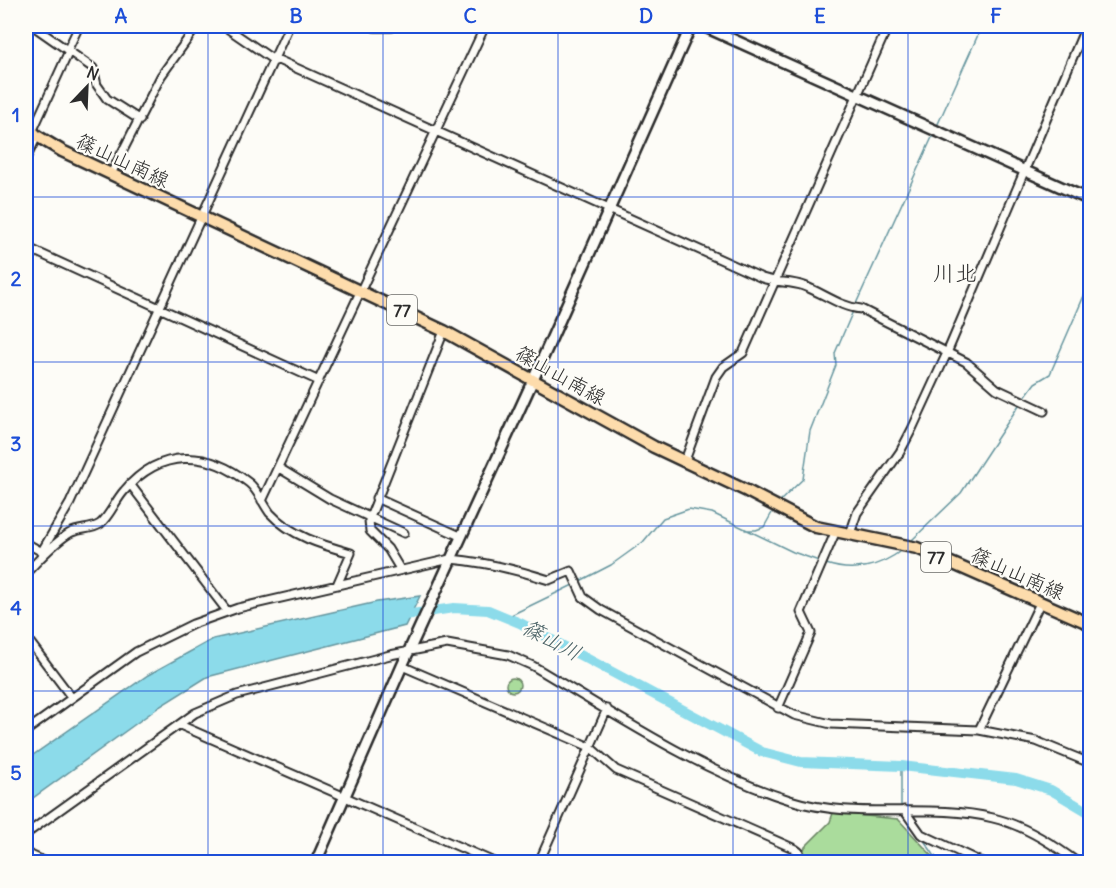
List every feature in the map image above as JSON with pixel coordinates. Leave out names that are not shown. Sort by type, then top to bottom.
[{"type":"main road","name":"篠山山南線","points":[[31,131],[111,174],[444,331],[684,463],[816,527],[835,533],[917,548],[1090,624]]},
{"type":"street","points":[[33,26],[93,68],[97,85],[107,99],[140,120]]},
{"type":"street","points":[[26,159],[31,131],[79,26]]},
{"type":"street","points":[[111,174],[161,76],[195,26]]},
{"type":"street","points":[[224,26],[276,60],[774,282],[802,285],[850,308],[861,309],[977,369],[997,389],[1044,411]]},
{"type":"street","points":[[44,553],[70,503],[276,60],[289,26]]},
{"type":"street","points":[[375,26],[391,26]]},
{"type":"street","points":[[262,501],[484,26]]},
{"type":"street","points":[[316,862],[448,562],[533,380],[608,207],[691,26]]},
{"type":"street","points":[[703,26],[1090,200]]},
{"type":"street","points":[[684,463],[716,376],[723,367],[743,352],[888,26]]},
{"type":"street","points":[[850,534],[857,513],[900,452],[947,353],[1086,26]]},
{"type":"street","points":[[26,247],[318,381]]},
{"type":"street","points":[[400,569],[388,549],[370,531],[370,515],[444,331]]},
{"type":"street","points":[[26,573],[44,553],[70,533],[95,527],[102,522],[130,484],[140,475],[160,463],[182,457],[200,459],[224,467],[251,484],[282,525],[321,545],[351,553],[336,585]]},
{"type":"street","points":[[279,468],[330,499],[370,515],[404,533]]},
{"type":"street","points":[[130,484],[227,611]]},
{"type":"street","points":[[376,498],[460,536]]},
{"type":"street","points":[[778,708],[811,633],[801,612],[835,533]]},
{"type":"street","points":[[26,543],[44,553]]},
{"type":"street","points":[[26,731],[136,652],[166,635],[227,611],[400,569],[448,562],[482,562],[512,568],[549,580],[571,571],[581,593],[588,602],[794,715],[831,724],[979,730],[1036,741],[1090,763]]},
{"type":"street","points":[[979,730],[1040,603]]},
{"type":"street","points":[[26,637],[72,698]]},
{"type":"street","points":[[26,834],[195,713],[237,695],[409,650],[447,644],[507,655],[533,666],[737,781],[791,801],[858,811],[904,810],[994,818],[1038,836],[1077,862]]},
{"type":"street","points":[[402,666],[590,747],[616,771],[795,849],[799,852],[797,862]]},
{"type":"street","points":[[539,862],[607,709]]},
{"type":"street","points":[[180,725],[494,862]]},
{"type":"street","points":[[904,810],[921,834],[981,862]]},
{"type":"street","points":[[26,853],[46,862]]},
{"type":"green space","points":[[513,678],[518,680],[520,685],[518,690],[513,692],[508,690],[506,685],[508,680]]},
{"type":"green space","points":[[833,813],[898,819],[938,862],[800,862],[805,847],[830,822]]},
{"type":"water","points":[[420,596],[405,626],[207,677],[159,707],[26,803],[26,760],[148,675],[213,639],[377,602]]},
{"type":"waterway","points":[[937,126],[982,26]]},
{"type":"waterway","points":[[855,306],[934,133]]},
{"type":"waterway","points":[[1024,398],[1035,383],[1050,374],[1090,282]]},
{"type":"waterway","points":[[779,502],[803,479],[810,431],[836,365],[835,353],[853,311]]},
{"type":"waterway","points":[[912,540],[961,493],[1021,402]]},
{"type":"waterway","points":[[580,581],[611,565],[643,542],[663,518],[689,509],[712,513],[793,552],[819,561]]},
{"type":"waterway","points":[[745,530],[764,527],[773,511]]},
{"type":"waterway","points":[[826,564],[846,568],[866,567],[885,561],[902,550]]},
{"type":"waterway","points":[[507,617],[573,585]]},
{"type":"waterway","name":"篠山川","points":[[398,616],[454,608],[488,610],[520,623],[762,752],[801,762],[901,766],[1016,779],[1051,790],[1090,813]]},
{"type":"waterway","points":[[901,766],[901,808]]},
{"type":"waterway","points":[[902,813],[913,829]]},
{"type":"waterway","points":[[923,839],[939,862]]},
{"type":"district","name":"川北","points":[[955,273]]}]
